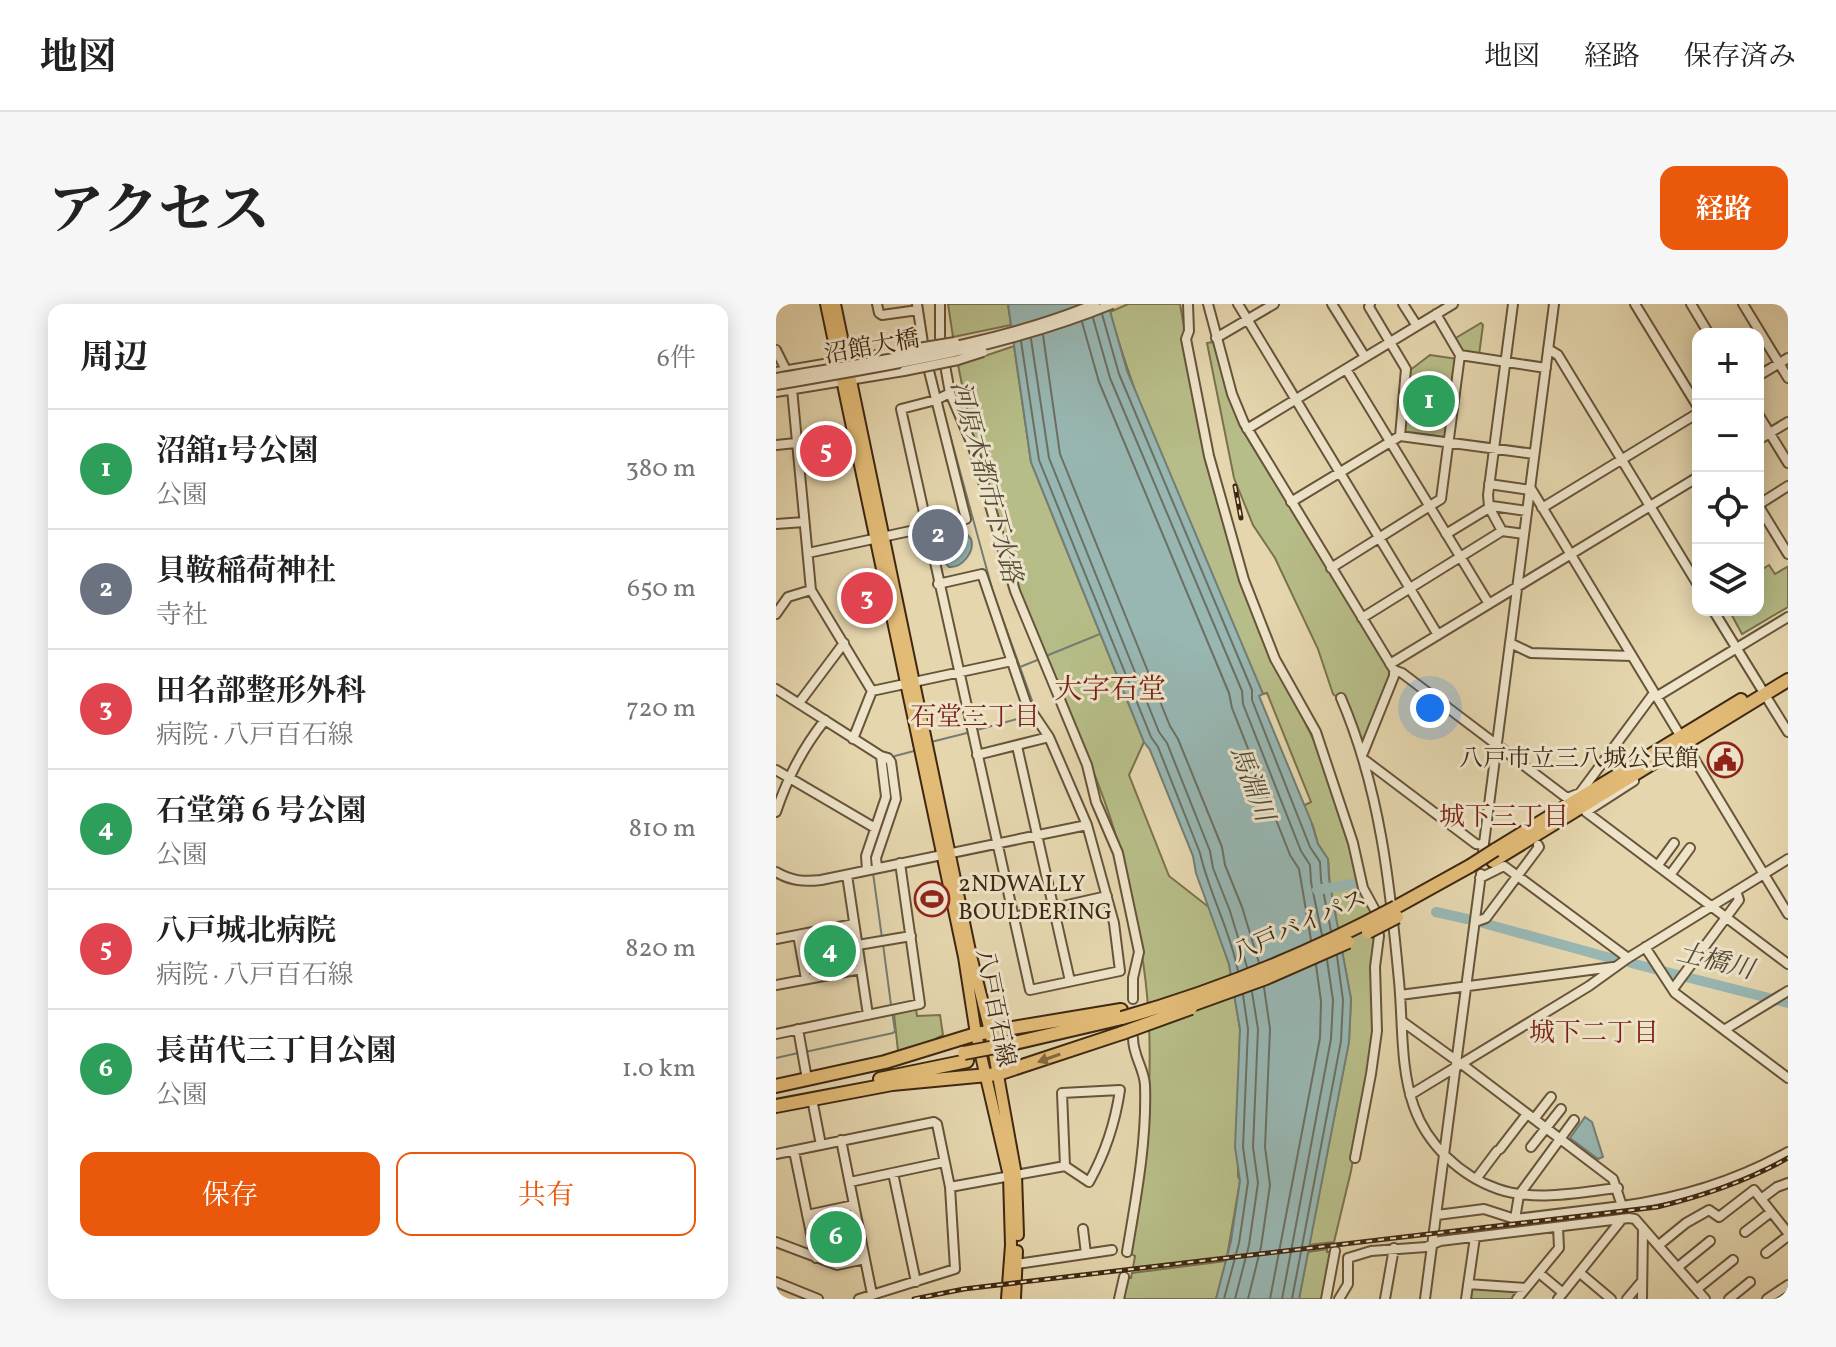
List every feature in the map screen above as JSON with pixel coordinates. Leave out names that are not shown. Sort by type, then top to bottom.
[{"type":"highway","name":"八戸バイパス","points":[[1124,1025],[1297,957],[1475,874],[1489,852],[1683,741],[1763,691],[1788,671]]},
{"type":"highway","name":"八戸バイパス","points":[[1763,691],[1788,680]]},
{"type":"highway","name":"八戸バイパス","points":[[1489,852],[1640,772],[1683,741]]},
{"type":"highway","name":"八戸バイパス","points":[[776,1103],[965,1057],[1170,1018],[1310,960],[1397,912]]},
{"type":"highway","points":[[776,1089],[885,1062],[990,1031],[1124,1025]]},
{"type":"highway","points":[[776,1103],[892,1084],[992,1075],[1124,1025]]},
{"type":"highway","name":"八戸バイパス","points":[[776,1089],[965,1057]]},
{"type":"main road","name":"八戸百石線","points":[[826,304],[843,361]]},
{"type":"main road","name":"八戸百石線","points":[[835,304],[843,361],[946,854],[976,1034],[992,1075]]},
{"type":"main road","name":"八戸百石線","points":[[946,854],[990,1031],[992,1075],[1018,1219],[1015,1299]]},
{"type":"main road","name":"八戸百石線","points":[[1007,1299],[1012,1176]]},
{"type":"street","points":[[877,304],[882,315],[917,307],[923,343]]},
{"type":"street","points":[[940,304],[940,337],[950,393],[973,447],[1015,591],[1087,765],[1096,802],[1118,853],[1139,952],[1133,978],[1133,999]]},
{"type":"street","name":"沼館大橋","points":[[776,378],[956,348],[1095,304]]},
{"type":"street","name":"沼館大橋","points":[[776,385],[957,354],[1021,337],[1112,304]]},
{"type":"street","points":[[1188,304],[1189,331],[1186,339],[1209,456],[1236,555],[1275,659],[1310,725],[1346,820],[1363,888],[1375,910],[1379,936],[1375,967],[1377,1031],[1355,1158]]},
{"type":"street","points":[[1208,304],[1232,394],[1247,429],[1392,667],[1394,676],[1364,758]]},
{"type":"street","points":[[1238,304],[1438,635]]},
{"type":"street","points":[[1216,338],[1274,304]]},
{"type":"street","points":[[1332,304],[1365,357]]},
{"type":"street","points":[[1369,304],[1406,369],[1400,436]]},
{"type":"street","points":[[1403,304],[1417,326]]},
{"type":"street","points":[[1247,429],[1453,304]]},
{"type":"street","points":[[1502,531],[1489,507],[1489,484],[1513,304]]},
{"type":"street","points":[[1364,758],[1489,852],[1497,744],[1554,304]]},
{"type":"street","points":[[1635,304],[1694,400]]},
{"type":"street","points":[[1691,304],[1705,328]]},
{"type":"street","points":[[1743,304],[1788,378]]},
{"type":"street","points":[[1331,568],[1441,499],[1460,355],[1436,314]]},
{"type":"street","points":[[776,372],[1036,325]]},
{"type":"street","points":[[776,392],[958,360],[1021,337]]},
{"type":"street","points":[[1548,349],[1558,355],[1692,575]]},
{"type":"street","points":[[776,350],[786,370]]},
{"type":"street","points":[[1460,355],[1546,368]]},
{"type":"street","points":[[1764,372],[1788,358]]},
{"type":"street","points":[[1346,369],[1489,604]]},
{"type":"street","points":[[808,553],[966,519],[929,371]]},
{"type":"street","points":[[792,389],[811,590],[872,691]]},
{"type":"street","points":[[938,584],[982,574],[1026,703],[1049,737],[1087,825],[1114,923],[1120,971],[1030,990],[938,584],[901,409],[950,393]]},
{"type":"street","points":[[1542,508],[1692,417]]},
{"type":"street","points":[[1764,436],[1788,422]]},
{"type":"street","points":[[1764,424],[1788,463]]},
{"type":"street","points":[[1291,502],[1400,436],[1534,454]]},
{"type":"street","points":[[776,445],[796,443]]},
{"type":"street","points":[[1392,667],[1438,635],[1692,481]]},
{"type":"street","points":[[1489,484],[1530,488]]},
{"type":"street","points":[[1764,501],[1788,486]]},
{"type":"street","points":[[1530,488],[1764,874],[1784,899],[1788,914]]},
{"type":"street","points":[[1446,534],[1489,507],[1527,511]]},
{"type":"street","points":[[1764,515],[1788,554]]},
{"type":"street","points":[[776,524],[804,522]]},
{"type":"street","points":[[1362,618],[1502,531],[1524,534]]},
{"type":"street","points":[[776,614],[788,597],[811,590]]},
{"type":"street","points":[[1717,616],[1788,732]]},
{"type":"street","points":[[1392,667],[1567,798],[1580,793],[1655,695],[1788,617]]},
{"type":"street","points":[[799,703],[844,643]]},
{"type":"street","points":[[1510,643],[1531,653],[1632,656]]},
{"type":"street","points":[[872,691],[1012,661]]},
{"type":"street","points":[[776,689],[891,762],[896,799],[876,858],[877,868]]},
{"type":"street","points":[[853,739],[872,691]]},
{"type":"street","points":[[1341,698],[1364,758],[1378,813],[1391,892],[1405,1070],[1410,1095],[1426,1132],[1444,1155],[1476,1179],[1497,1189],[1519,1195],[1618,1188]]},
{"type":"street","points":[[776,812],[787,778],[825,720]]},
{"type":"street","points":[[977,755],[1049,737]]},
{"type":"street","points":[[1017,746],[1070,981]]},
{"type":"street","points":[[867,870],[866,856],[886,797],[881,756]]},
{"type":"street","points":[[776,770],[875,828]]},
{"type":"street","points":[[1640,772],[1640,778],[1586,812],[1788,964]]},
{"type":"street","points":[[776,873],[788,879],[809,882],[1087,825]]},
{"type":"street","points":[[1658,865],[1674,843]]},
{"type":"street","points":[[1475,922],[1486,918],[1538,845]]},
{"type":"street","points":[[1670,875],[1690,848]]},
{"type":"street","points":[[1410,1095],[1788,859]]},
{"type":"street","points":[[776,1034],[920,1004],[900,863]]},
{"type":"street","points":[[1425,1299],[1475,922],[1475,874],[1504,866],[1628,958]]},
{"type":"street","points":[[847,875],[868,1015]]},
{"type":"street","points":[[1673,989],[1739,898],[1736,891]]},
{"type":"street","points":[[1014,917],[1107,896]]},
{"type":"street","points":[[776,939],[854,924]]},
{"type":"street","points":[[798,935],[806,979]]},
{"type":"street","points":[[858,945],[911,936]]},
{"type":"street","points":[[1645,947],[1673,989],[1788,1078]]},
{"type":"street","points":[[1400,995],[1616,967]]},
{"type":"street","points":[[776,985],[861,969]]},
{"type":"street","points":[[1724,1030],[1788,991]]},
{"type":"street","points":[[1403,1022],[1613,1179],[1618,1188],[1625,1206],[1625,1219],[1561,1296],[1539,1273]]},
{"type":"street","points":[[1124,1025],[1145,1081],[1142,1152],[1127,1252]]},
{"type":"street","points":[[798,1029],[807,1079]]},
{"type":"street","points":[[950,1187],[1065,1166],[1089,1182],[1112,1134],[1120,1090],[1062,1093],[1065,1166]]},
{"type":"street","points":[[1476,1179],[1499,1150],[1551,1097]]},
{"type":"street","points":[[812,1099],[821,1145]]},
{"type":"street","points":[[1531,1147],[1561,1109]]},
{"type":"street","points":[[1515,1219],[1519,1195],[1574,1120]]},
{"type":"street","points":[[776,1154],[934,1122],[950,1187],[955,1269],[859,1299]]},
{"type":"street","points":[[841,1140],[872,1294]]},
{"type":"street","points":[[794,1151],[816,1258]]},
{"type":"street","points":[[1437,1215],[1484,1209],[1515,1219],[1671,1198],[1715,1186],[1788,1152]]},
{"type":"street","points":[[850,1182],[944,1162]]},
{"type":"street","points":[[893,1173],[916,1282]]},
{"type":"street","points":[[1761,1199],[1788,1183]]},
{"type":"street","points":[[1659,1245],[1686,1223],[1709,1210],[1719,1217],[1754,1190],[1788,1235],[1766,1253]]},
{"type":"street","points":[[807,1215],[854,1205]]},
{"type":"street","points":[[1745,1232],[1771,1212]]},
{"type":"street","points":[[1780,1223],[1788,1216]]},
{"type":"street","points":[[1339,1299],[1348,1284],[1348,1258],[1394,1248],[1426,1247],[1475,1237],[1625,1219],[1635,1219],[1705,1299]]},
{"type":"street","points":[[1517,1299],[1559,1248],[1558,1227]]},
{"type":"street","points":[[1642,1299],[1643,1227]]},
{"type":"street","points":[[1083,1229],[1086,1254]]},
{"type":"street","points":[[1466,1299],[1475,1237]]},
{"type":"street","points":[[1678,1267],[1710,1241]]},
{"type":"street","points":[[776,1257],[779,1243],[837,1265],[865,1259]]},
{"type":"street","points":[[1385,1299],[1394,1248]]},
{"type":"street","points":[[1017,1264],[1112,1250]]},
{"type":"street","points":[[1326,1299],[1335,1251]]},
{"type":"street","points":[[1697,1289],[1733,1260]]},
{"type":"street","points":[[1580,1273],[1611,1299]]},
{"type":"street","points":[[1119,1299],[1124,1277]]},
{"type":"street","points":[[1627,1299],[1642,1281]]},
{"type":"street","points":[[776,1282],[818,1299]]},
{"type":"street","points":[[1729,1299],[1750,1282]]},
{"type":"street","points":[[1468,1284],[1526,1288]]},
{"type":"street","points":[[1767,1299],[1788,1285]]},
{"type":"green space","points":[[948,304],[1008,304],[1011,325],[953,337]]},
{"type":"green space","points":[[1128,304],[1180,304],[1207,456],[1274,659],[1326,765],[1372,911],[1376,937],[1375,1031],[1351,1171],[1334,1242],[1309,1245],[1349,1041],[1351,999],[1330,887],[1328,859],[1318,844],[1303,806],[1311,802],[1267,693],[1263,694],[1200,553],[1142,409],[1110,312]]},
{"type":"green space","points":[[1481,323],[1479,355],[1462,352],[1454,339]]},
{"type":"green space","points":[[1213,342],[1240,426],[1390,670],[1365,744],[1361,744],[1340,700],[1333,694],[1318,649],[1275,558],[1253,525],[1234,478],[1207,343]]},
{"type":"green space","points":[[1014,346],[1031,462],[1144,742],[1129,775],[1169,876],[1210,908],[1229,964],[1240,1029],[1240,1181],[1227,1257],[1133,1268],[1135,1256],[1131,1254],[1144,1158],[1150,1060],[1147,995],[1137,926],[1122,858],[1101,790],[1031,626],[1000,537],[958,365]]},
{"type":"green space","points":[[1430,355],[1458,359],[1449,436],[1444,439],[1403,434],[1409,371]]},
{"type":"green space","points":[[1769,565],[1775,574],[1787,567],[1788,607],[1742,634],[1732,616],[1764,616],[1764,568]]},
{"type":"green space","points":[[852,927],[858,966],[808,976],[800,936]]},
{"type":"green space","points":[[916,1009],[917,1016],[940,1015],[943,1035],[926,1044],[898,1051],[894,1014]]},
{"type":"green space","points":[[853,1208],[862,1257],[835,1263],[818,1257],[809,1217]]},
{"type":"green space","points":[[1327,1249],[1327,1252],[1333,1251],[1324,1299],[1299,1299],[1308,1252]]},
{"type":"green space","points":[[1226,1261],[1216,1299],[1121,1299],[1126,1278],[1131,1278],[1132,1273]]},
{"type":"green space","points":[[1469,1288],[1518,1290],[1518,1293],[1513,1299],[1468,1299]]},
{"type":"water","name":"馬淵川","points":[[1008,304],[1108,304],[1127,371],[1263,694],[1259,696],[1318,844],[1328,859],[1351,999],[1349,1042],[1299,1299],[1216,1299],[1231,1241],[1240,1181],[1235,1147],[1240,1029],[1229,964],[1196,873],[1193,856],[1031,462]]},
{"type":"water","points":[[965,532],[972,544],[969,554],[963,562],[949,567],[942,559],[943,548]]},
{"type":"water","points":[[1585,1117],[1592,1122],[1603,1157],[1598,1159],[1570,1138]]},
{"type":"waterway","name":"河原木都市下水路","points":[[922,304],[928,345]]},
{"type":"waterway","name":"河原木都市下水路","points":[[933,367],[940,396]]},
{"type":"waterway","name":"河原木都市下水路","points":[[941,402],[993,592],[1035,709]]},
{"type":"waterway","name":"河原木都市下水路","points":[[1046,656],[1100,634]]},
{"type":"waterway","name":"河原木都市下水路","points":[[1020,667],[1040,659]]},
{"type":"waterway","name":"河原木都市下水路","points":[[977,730],[1032,715]]},
{"type":"waterway","name":"河原木都市下水路","points":[[931,742],[971,732]]},
{"type":"waterway","name":"河原木都市下水路","points":[[891,760],[914,751]]},
{"type":"waterway","name":"河原木都市下水路","points":[[872,866],[872,857],[891,798],[887,764]]},
{"type":"waterway","name":"河原木都市下水路","points":[[873,873],[882,938]]},
{"type":"waterway","name":"土橋川","points":[[1317,890],[1352,884]]},
{"type":"waterway","name":"土橋川","points":[[1436,912],[1467,919]]},
{"type":"waterway","name":"土橋川","points":[[1483,923],[1614,959]]},
{"type":"waterway","name":"河原木都市下水路","points":[[883,944],[891,1005]]},
{"type":"waterway","name":"土橋川","points":[[1631,963],[1788,1003]]},
{"type":"waterway","name":"河原木都市下水路","points":[[805,1052],[893,1033],[892,1011]]},
{"type":"waterway","name":"河原木都市下水路","points":[[776,1058],[798,1053]]},
{"type":"railway","points":[[1235,486],[1241,518]]},
{"type":"railway","points":[[914,1299],[964,1289],[1657,1207],[1724,1187],[1788,1158]]},
{"type":"place","name":"沼舘1号公園","points":[[1429,401]]},
{"type":"place","name":"八戸城北病院","points":[[826,451]]},
{"type":"place","name":"貝鞍稲荷神社","points":[[938,535]]},
{"type":"place","name":"田名部整形外科","points":[[867,598]]},
{"type":"place","name":"八戸市立三八城公民館","points":[[1725,760]]},
{"type":"place","name":"2NDWALLY BOULDERING","points":[[932,899]]},
{"type":"place","name":"石堂第６号公園","points":[[830,951]]},
{"type":"place","name":"長苗代三丁目公園","points":[[836,1237]]},
{"type":"district","name":"大字石堂","points":[[1110,690]]},
{"type":"district","name":"石堂三丁目","points":[[975,718]]},
{"type":"district","name":"城下三丁目","points":[[1504,818]]},
{"type":"district","name":"城下二丁目","points":[[1594,1034]]}]
